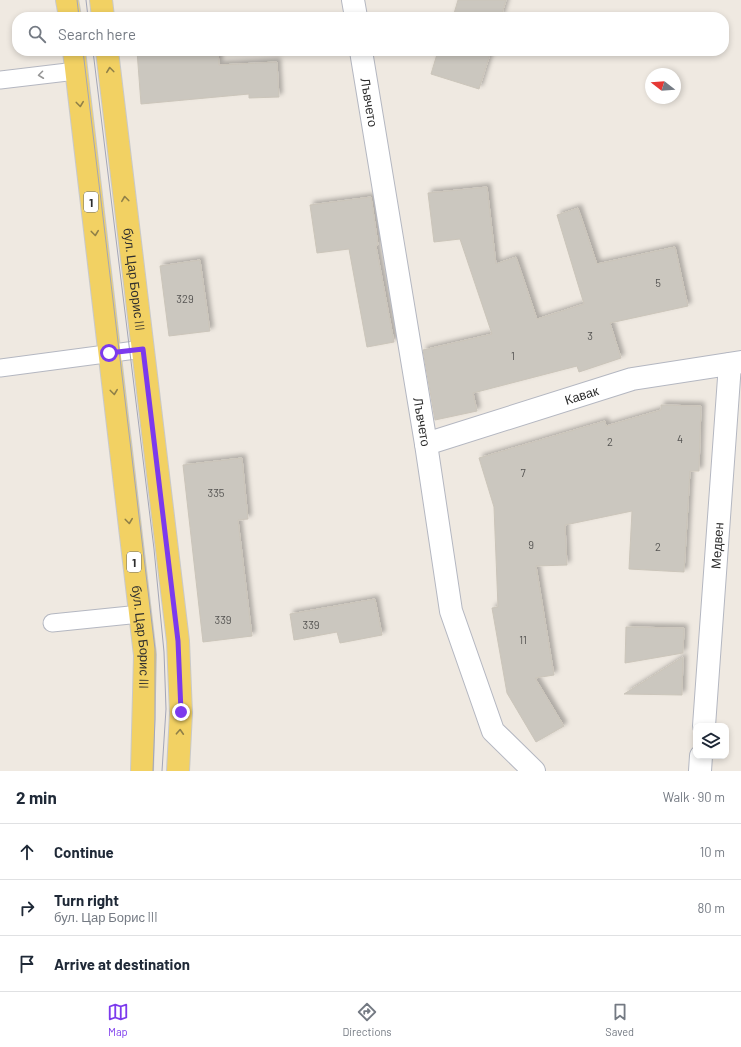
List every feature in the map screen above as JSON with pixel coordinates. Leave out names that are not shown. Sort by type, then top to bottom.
[{"type":"main road","points":[[67,0],[69,12]]},
{"type":"main road","points":[[101,0],[102,12]]},
{"type":"main road","name":"бул. Цар Борис III","points":[[108,56],[178,641],[181,712],[178,771]]},
{"type":"main road","name":"бул. Цар Борис III","points":[[75,61],[145,655],[142,771]]},
{"type":"street","points":[[353,0],[355,12]]},
{"type":"street","name":"Лъвчето","points":[[363,56],[426,444],[451,611],[493,731],[534,771]]},
{"type":"street","name":"Кавак","points":[[426,444],[632,380],[736,363]]},
{"type":"street","name":"Медвен","points":[[704,723],[736,363]]},
{"type":"street","points":[[700,771],[702,759]]},
{"type":"lane","points":[[3,80],[75,61]]},
{"type":"lane","points":[[0,368],[143,349]]},
{"type":"lane","points":[[52,622],[140,614]]},
{"type":"building","points":[[458,0],[506,0],[502,12],[454,12]]},
{"type":"building","points":[[137,56],[218,56],[219,65],[277,62],[279,97],[249,98],[249,94],[141,104]]},
{"type":"building","points":[[436,56],[489,56],[479,89],[431,74]]},
{"type":"building","points":[[487,187],[496,264],[516,257],[537,319],[584,304],[557,215],[578,208],[597,264],[675,247],[688,306],[610,323],[621,358],[579,372],[577,366],[473,393],[477,411],[435,420],[423,350],[492,334],[460,239],[434,242],[428,193]]},
{"type":"building","points":[[371,197],[378,245],[376,246],[394,342],[367,347],[349,249],[317,253],[310,205]]},
{"type":"building","points":[[200,260],[210,331],[169,336],[160,266]]},
{"type":"building","points":[[661,405],[701,406],[699,471],[690,471],[684,572],[629,569],[632,511],[565,525],[567,565],[536,566],[554,675],[535,678],[564,726],[536,742],[507,693],[492,608],[498,607],[494,507],[479,458],[605,421],[606,426],[661,410]]},
{"type":"building","points":[[242,458],[248,519],[238,520],[252,636],[203,642],[183,465]]},
{"type":"building","points":[[375,599],[382,635],[340,643],[337,632],[294,640],[290,614]]},
{"type":"building","points":[[626,627],[684,628],[683,653],[625,663]]},
{"type":"building","points":[[683,657],[682,695],[624,694]]},
{"type":"tram line","points":[[77,0],[78,12]]},
{"type":"tram line","points":[[86,0],[87,12]]},
{"type":"tram line","points":[[84,56],[155,649],[153,771]]},
{"type":"tram line","points":[[94,56],[154,549],[164,652],[166,709],[162,771]]},
{"type":"route","points":[[109,353],[143,349],[178,641],[181,712]]}]
